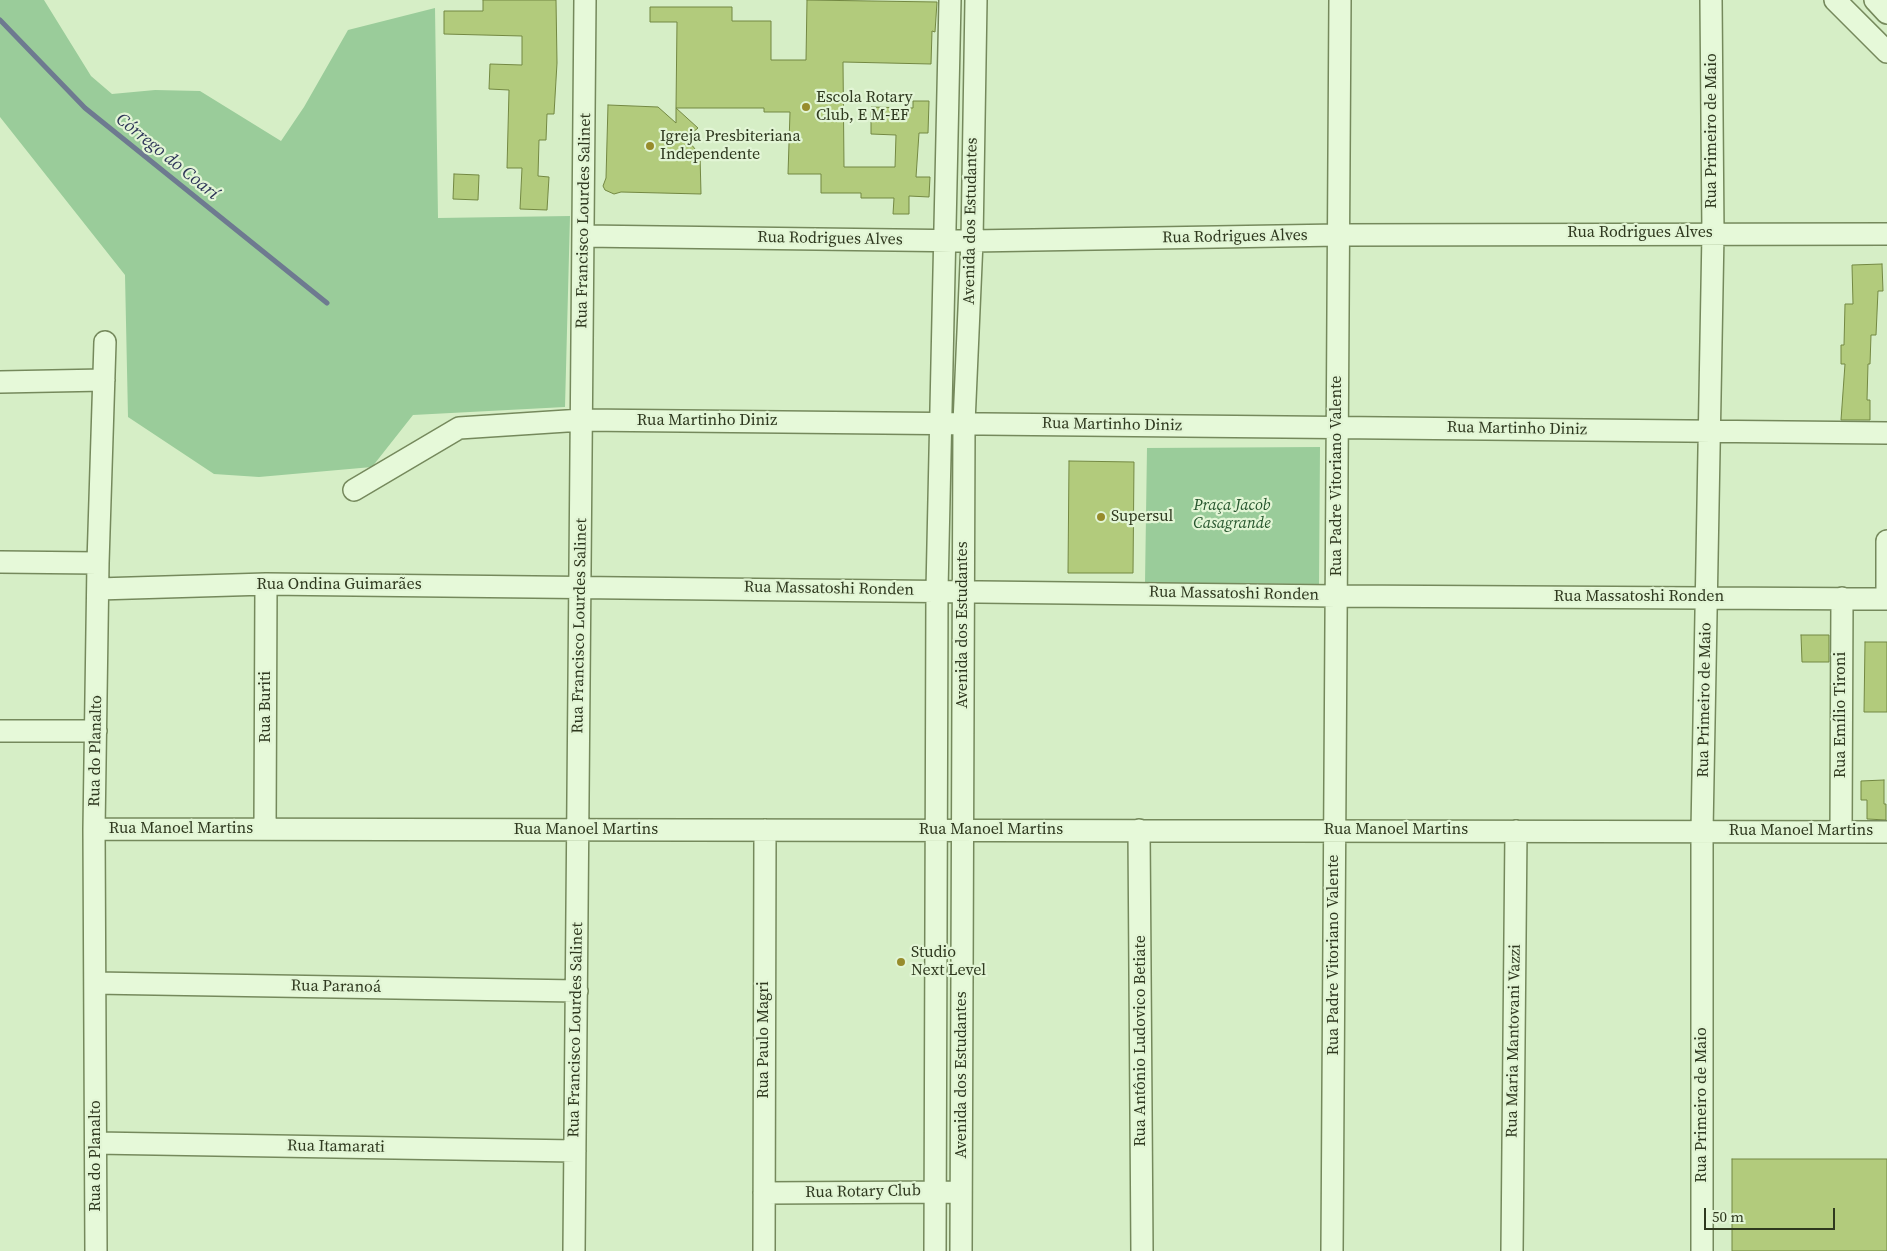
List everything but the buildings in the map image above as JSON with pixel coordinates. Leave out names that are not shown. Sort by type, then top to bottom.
[{"type":"street","name":"Rua Francisco Lourdes Salinet","points":[[574,1251],[585,0]]},
{"type":"street","name":"Avenida dos Estudantes","points":[[935,1251],[937,590],[950,0]]},
{"type":"street","name":"Avenida dos Estudantes","points":[[961,1251],[964,423],[972,241],[976,0]]},
{"type":"street","name":"Rua Padre Vitoriano Valente","points":[[1332,1251],[1340,0]]},
{"type":"street","name":"Rua Primeiro de Maio","points":[[1702,1251],[1702,831],[1713,233],[1711,0]]},
{"type":"street","points":[[1835,0],[1887,52]]},
{"type":"street","points":[[1875,0],[1887,13]]},
{"type":"street","points":[[947,101],[974,100]]},
{"type":"street","name":"Rua Rodrigues Alves","points":[[583,236],[972,241],[1339,235],[1887,234]]},
{"type":"street","name":"Rua do Planalto","points":[[96,1251],[94,829],[98,563],[105,342]]},
{"type":"street","points":[[0,382],[104,380]]},
{"type":"street","name":"Rua Martinho Diniz","points":[[354,490],[458,428],[582,420],[1887,433]]},
{"type":"street","points":[[1887,541],[1887,599]]},
{"type":"street","points":[[0,562],[98,563]]},
{"type":"street","name":"Rua Ondina Guimarães","points":[[98,589],[266,584],[580,587]]},
{"type":"street","name":"Rua Buriti","points":[[265,829],[266,584]]},
{"type":"street","name":"Rua Massatoshi Ronden","points":[[580,587],[1336,596],[1887,599]]},
{"type":"street","name":"Rua Emílio Tironi","points":[[1841,832],[1842,598]]},
{"type":"street","points":[[0,731],[96,731]]},
{"type":"street","name":"Rua Manoel Martins","points":[[94,829],[1887,832]]},
{"type":"street","name":"Rua Paulo Magri","points":[[764,1251],[765,830]]},
{"type":"street","name":"Rua Antônio Ludovico Betiate","points":[[1139,830],[1142,1251]]},
{"type":"street","name":"Rua Maria Mantovani Vazzi","points":[[1512,1251],[1516,831]]},
{"type":"street","name":"Rua Paranoá","points":[[95,983],[577,991]]},
{"type":"street","points":[[936,1006],[962,1006]]},
{"type":"street","name":"Rua Itamarati","points":[[96,1143],[575,1151]]},
{"type":"street","name":"Rua Rotary Club","points":[[764,1194],[961,1192]]},
{"type":"green space","points":[[0,0],[44,0],[91,76],[112,94],[155,90],[200,91],[281,141],[304,107],[348,30],[435,8],[438,218],[570,216],[565,407],[413,415],[372,467],[259,477],[214,474],[128,417],[125,275],[0,117]]},
{"type":"green space","name":"Praça Jacob Casagrande","points":[[1320,447],[1319,584],[1145,583],[1147,448]]},
{"type":"waterway","name":"Córrego do Coarí","points":[[0,20],[85,108],[327,303]]},
{"type":"place","name":"Escola Rotary Club, E M-EF","points":[[806,107]]},
{"type":"place","name":"Igreja Presbiteriana Independente","points":[[650,146]]},
{"type":"place","name":"Supersul","points":[[1101,517]]},
{"type":"place","name":"Studio Next Level","points":[[901,962]]}]
